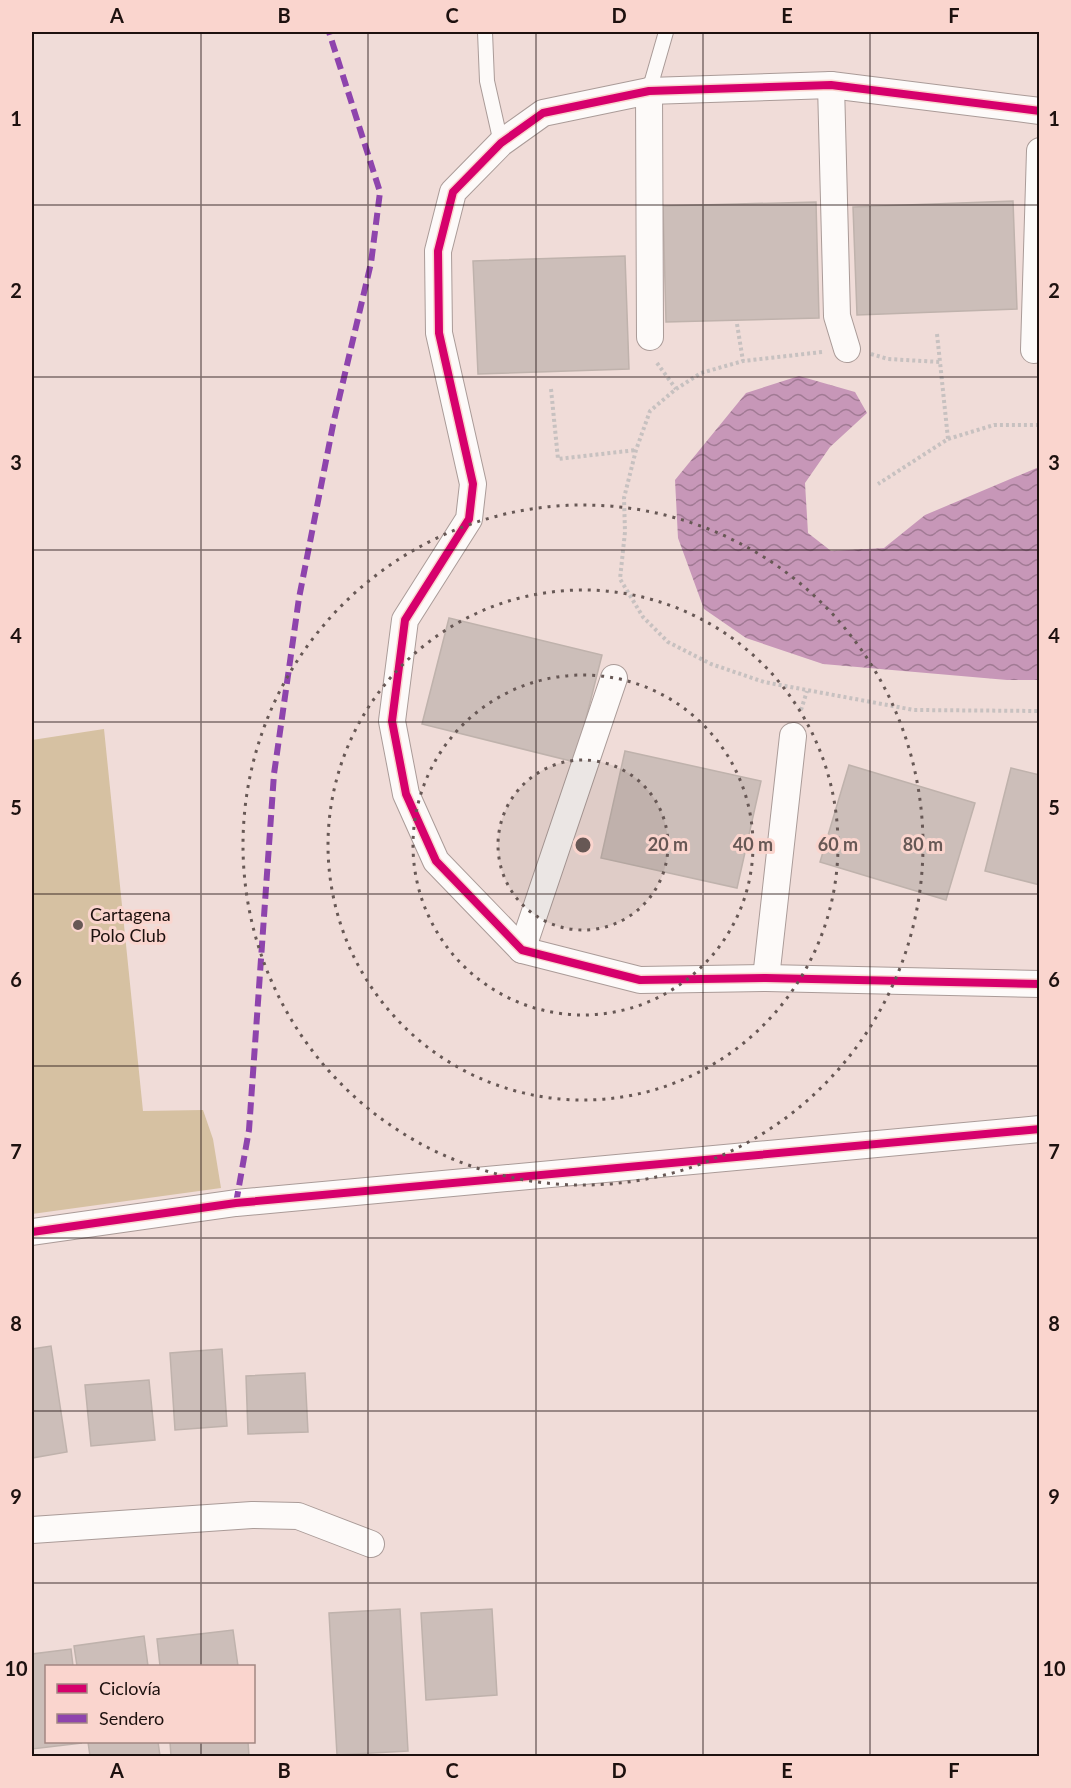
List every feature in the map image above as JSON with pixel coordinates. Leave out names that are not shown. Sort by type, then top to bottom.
[{"type":"street","points":[[831,85],[837,316],[847,349]]},
{"type":"street","points":[[1040,111],[831,85],[649,91],[543,113],[501,143],[453,192],[438,251],[439,333],[473,484],[469,519],[405,620],[392,722],[406,794],[436,861],[522,950],[640,980],[766,978],[1040,984]]},
{"type":"street","points":[[649,91],[650,337]]},
{"type":"street","points":[[1034,350],[1040,152]]},
{"type":"street","points":[[522,950],[614,678]]},
{"type":"street","points":[[766,978],[793,736]]},
{"type":"street","points":[[32,1232],[236,1203],[1040,1129]]},
{"type":"street","points":[[32,1530],[252,1515],[298,1516],[371,1544]]},
{"type":"lane","points":[[485,32],[487,81],[501,143]]},
{"type":"lane","points":[[649,91],[666,32]]},
{"type":"path","points":[[737,324],[743,361]]},
{"type":"path","points":[[937,334],[948,439]]},
{"type":"path","points":[[940,362],[888,359],[847,349],[743,361],[701,373],[676,389],[650,411],[636,450],[624,498],[625,532],[620,579],[643,617],[668,642],[711,664],[764,682],[914,710],[1040,711]]},
{"type":"path","points":[[551,388],[558,459],[636,450]]},
{"type":"path","points":[[878,484],[948,439],[994,425],[1040,424]]},
{"type":"shaded area","name":"Cartagena Polo Club","points":[[104,729],[143,1111],[203,1110],[213,1139],[221,1188],[32,1214],[32,740]]},
{"type":"water","points":[[799,376],[855,392],[867,413],[830,447],[805,483],[808,533],[831,551],[884,548],[925,515],[1039,467],[1039,680],[1007,680],[823,664],[746,638],[704,609],[678,538],[675,480],[746,393]]},
{"type":"building","points":[[1013,201],[1017,309],[857,315],[853,207]]},
{"type":"building","points":[[816,202],[819,318],[666,322],[663,206]]},
{"type":"building","points":[[625,256],[629,369],[478,374],[473,261]]},
{"type":"building","points":[[449,618],[602,655],[575,762],[422,724]]},
{"type":"building","points":[[625,751],[761,781],[737,888],[601,858]]},
{"type":"building","points":[[849,765],[975,803],[946,900],[820,862]]},
{"type":"building","points":[[1011,768],[1040,775],[1040,885],[985,871]]},
{"type":"building","points":[[51,1346],[67,1452],[32,1458],[32,1349]]},
{"type":"building","points":[[222,1349],[227,1426],[175,1430],[170,1353]]},
{"type":"building","points":[[305,1373],[308,1432],[248,1434],[246,1376]]},
{"type":"building","points":[[149,1380],[155,1440],[91,1446],[85,1385]]},
{"type":"building","points":[[400,1609],[408,1751],[337,1755],[329,1613]]},
{"type":"building","points":[[492,1609],[497,1695],[426,1700],[421,1613]]},
{"type":"building","points":[[233,1630],[238,1665],[160,1665],[157,1639]]},
{"type":"building","points":[[144,1636],[148,1665],[77,1665],[74,1646]]},
{"type":"building","points":[[71,1649],[73,1665],[45,1665],[45,1743],[82,1743],[32,1749],[32,1654]]},
{"type":"building","points":[[88,1743],[158,1743],[160,1756],[90,1756]]},
{"type":"building","points":[[170,1743],[248,1743],[249,1756],[171,1756]]},
{"type":"marked path","points":[[236,1203],[249,1130],[274,774],[299,598],[334,420],[371,263],[380,192],[329,32]]},
{"type":"cycle path","points":[[1040,111],[831,85],[649,91],[543,113],[501,143],[453,192],[438,251],[439,333],[473,484],[469,519],[405,620],[392,721],[406,794],[436,861],[522,950],[640,980],[766,978],[1040,984]]},
{"type":"cycle path","points":[[32,1232],[236,1203],[1040,1129]]},
{"type":"place","name":"Cartagena Polo Club","points":[[78,925]]}]
